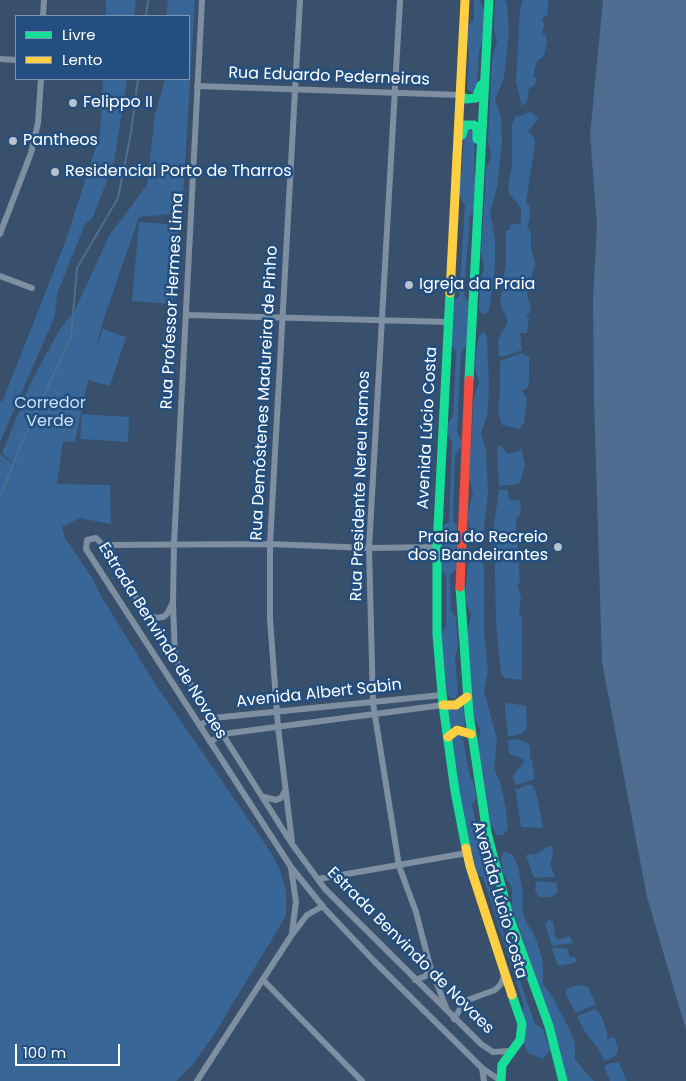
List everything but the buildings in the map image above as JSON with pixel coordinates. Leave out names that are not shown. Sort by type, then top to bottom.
[{"type":"main road","name":"Avenida Lúcio Costa","points":[[465,0],[437,547],[437,634],[443,705],[455,791],[467,853],[504,976],[522,1024],[520,1040],[510,1051],[502,1065],[501,1081]]},
{"type":"main road","name":"Avenida Lúcio Costa","points":[[489,0],[460,561],[460,603],[471,734],[478,782],[494,863],[509,916],[548,1026],[562,1079]]},
{"type":"main road","points":[[460,95],[466,99],[476,98],[480,92],[481,74],[486,65]]},
{"type":"main road","points":[[457,154],[460,148],[462,129],[465,125],[474,125],[477,130],[477,148],[481,156]]},
{"type":"main road","points":[[443,705],[456,705],[467,696]]},
{"type":"main road","points":[[448,737],[457,730],[471,734]]},
{"type":"street","points":[[44,0],[44,15]]},
{"type":"street","name":"Rua Professor Hermes Lima","points":[[175,658],[173,603],[174,544],[202,0]]},
{"type":"street","name":"Rua Demóstenes Madureira de Pinho","points":[[292,844],[278,727],[270,619],[270,544],[284,318],[300,0]]},
{"type":"street","name":"Rua Presidente Nereu Ramos","points":[[400,0],[370,548],[372,702],[399,866],[416,912],[430,966],[448,1012]]},
{"type":"street","points":[[0,59],[15,60]]},
{"type":"street","points":[[0,234],[31,153],[40,115],[41,80]]},
{"type":"street","name":"Rua Eduardo Pederneiras","points":[[197,86],[460,95]]},
{"type":"street","points":[[0,276],[32,288]]},
{"type":"street","points":[[187,314],[448,322]]},
{"type":"street","name":"Estrada Benvindo de Novaes","points":[[501,1081],[482,1068],[374,961],[323,906],[291,867],[85,546],[87,540],[93,538],[103,545],[292,844],[318,879],[415,980],[486,1049],[493,1052],[510,1051]]},
{"type":"street","points":[[103,545],[270,544],[370,548],[437,547]]},
{"type":"street","points":[[147,614],[163,617],[167,614],[173,603]]},
{"type":"street","name":"Avenida Albert Sabin","points":[[200,725],[213,718],[442,695]]},
{"type":"street","name":"Avenida Albert Sabin","points":[[210,742],[223,734],[443,705]]},
{"type":"street","points":[[264,797],[271,800],[281,798],[285,788]]},
{"type":"street","points":[[318,879],[467,853]]},
{"type":"street","points":[[291,867],[296,902],[291,936]]},
{"type":"street","points":[[197,1081],[291,936],[307,915],[323,906]]},
{"type":"street","points":[[415,980],[426,976],[430,966]]},
{"type":"street","points":[[454,1019],[465,1000],[495,990],[501,984],[504,976]]},
{"type":"street","points":[[263,980],[362,1081]]},
{"type":"street","points":[[482,1068],[484,1081]]},
{"type":"green space","points":[[106,0],[136,0],[134,15],[106,15]]},
{"type":"green space","points":[[168,0],[195,0],[182,213],[139,217],[103,321],[95,351],[103,329],[126,337],[110,386],[88,380],[75,441],[63,442],[57,484],[110,485],[111,524],[79,518],[63,527],[60,520],[65,538],[93,579],[101,596],[156,685],[270,851],[280,870],[286,891],[286,916],[215,1033],[193,1064],[176,1081],[0,1081],[0,454],[20,470],[2,453],[31,382],[60,329],[74,312],[109,236],[147,185],[155,115],[165,80],[190,80],[190,15],[166,15]]},
{"type":"green space","points":[[474,0],[480,0],[485,13],[483,42],[479,51],[477,90],[473,93],[467,89],[469,55],[467,41],[468,26],[474,19]]},
{"type":"green space","points":[[495,0],[505,0],[507,3],[509,33],[504,78],[495,100],[501,116],[502,144],[497,188],[490,212],[495,240],[495,269],[489,310],[485,315],[480,312],[479,307],[480,284],[484,266],[481,254],[486,169],[491,156],[488,141],[492,59],[497,42],[494,29]]},
{"type":"green space","points":[[523,0],[548,0],[548,4],[547,16],[544,16],[542,20],[545,23],[542,33],[546,35],[547,40],[544,56],[537,61],[533,76],[537,79],[534,86],[529,88],[527,101],[522,107],[516,82],[520,8]]},
{"type":"green space","name":"Corredor Verde","points":[[103,80],[127,80],[114,163],[92,219],[85,224],[57,294],[55,316],[0,442],[0,402],[3,400],[66,240],[100,134]]},
{"type":"green space","points":[[531,112],[538,119],[528,131],[534,137],[535,143],[526,203],[530,206],[530,220],[527,226],[531,233],[531,248],[535,264],[527,295],[531,310],[526,318],[529,318],[527,333],[520,333],[522,350],[502,357],[499,356],[498,344],[508,322],[500,303],[506,261],[506,231],[510,229],[510,225],[521,223],[521,208],[509,194],[508,186],[512,164],[512,124],[515,117]]},
{"type":"green space","points":[[469,129],[475,134],[474,170],[476,182],[475,210],[470,216],[464,295],[469,302],[467,345],[461,353],[457,432],[462,446],[455,455],[453,521],[457,526],[456,570],[450,575],[451,611],[456,617],[458,647],[455,657],[458,693],[456,698],[452,699],[447,694],[444,659],[440,648],[440,633],[446,626],[446,575],[439,569],[440,528],[449,522],[452,442],[446,431],[446,426],[453,416],[456,351],[450,343],[452,303],[459,297],[465,205],[458,195],[462,171],[464,133]]},
{"type":"green space","points":[[139,222],[179,225],[173,304],[132,301]]},
{"type":"green space","points":[[484,332],[487,337],[489,389],[487,416],[481,434],[486,450],[488,493],[483,536],[476,540],[469,536],[468,511],[473,494],[469,478],[474,397],[479,383],[475,369],[476,350],[479,336]]},
{"type":"green space","points":[[522,353],[529,357],[529,380],[528,387],[522,391],[527,398],[524,423],[520,429],[502,425],[498,413],[500,361]]},
{"type":"green space","points":[[82,414],[129,417],[128,442],[80,439]]},
{"type":"green space","points":[[501,445],[508,454],[522,450],[525,466],[519,484],[499,486],[497,448]]},
{"type":"green space","points":[[499,490],[508,490],[509,500],[519,500],[521,506],[520,515],[516,519],[514,536],[517,538],[520,583],[517,585],[521,597],[519,612],[522,618],[522,680],[505,678],[501,674],[496,622],[494,524]]},
{"type":"green space","points":[[476,556],[483,561],[484,570],[484,632],[488,671],[484,691],[497,739],[494,769],[501,784],[508,829],[503,835],[497,835],[491,825],[478,745],[480,730],[473,714],[467,634],[471,615],[465,599],[468,564],[470,558]]},
{"type":"green space","points":[[463,704],[465,726],[456,725],[449,729],[445,708]]},
{"type":"green space","points":[[505,704],[526,706],[527,727],[523,733],[513,736],[508,736]]},
{"type":"green space","points":[[455,734],[461,735],[463,738],[469,773],[474,784],[476,799],[472,805],[476,824],[482,827],[492,869],[487,876],[507,944],[535,1024],[543,1029],[550,1050],[543,1059],[528,1053],[522,1040],[521,1016],[524,1006],[483,877],[476,876],[457,787],[458,777],[452,738]]},
{"type":"green space","points":[[517,739],[528,743],[530,747],[530,759],[532,760],[535,779],[516,785],[512,777],[524,762],[523,759],[509,754],[508,740]]},
{"type":"green space","points":[[525,785],[532,785],[536,792],[543,826],[541,828],[521,827],[515,788],[519,789]]},
{"type":"green space","points":[[549,846],[553,847],[552,851],[554,851],[550,864],[555,877],[534,878],[526,855],[536,854]]},
{"type":"green space","points":[[504,852],[512,854],[518,866],[523,893],[522,908],[526,922],[534,934],[539,948],[543,963],[543,984],[553,998],[570,1030],[575,1043],[575,1060],[594,1081],[567,1081],[558,1043],[512,907],[512,888],[503,873],[501,858]]},
{"type":"green space","points":[[536,881],[556,883],[558,892],[551,897],[539,897],[535,890]]},
{"type":"green space","points":[[550,919],[553,922],[555,937],[558,940],[570,936],[573,943],[552,946],[545,924]]},
{"type":"green space","points":[[552,948],[567,948],[570,957],[574,956],[577,960],[574,963],[558,966]]},
{"type":"green space","points":[[578,985],[588,987],[596,1004],[576,1013],[565,993],[567,989]]},
{"type":"green space","points":[[595,1009],[601,1015],[607,1032],[607,1039],[614,1037],[618,1049],[616,1056],[605,1061],[600,1051],[585,1032],[577,1016]]},
{"type":"green space","points":[[611,1063],[619,1063],[627,1081],[610,1081],[604,1066]]},
{"type":"shaded area","points":[[603,0],[686,0],[686,1030],[647,897],[602,662],[594,400],[593,299],[597,225],[590,135]]},
{"type":"waterway","points":[[146,15],[148,0]]},
{"type":"waterway","points":[[0,497],[21,445],[71,337],[77,268],[118,198],[131,133],[138,80]]},
{"type":"traffic: fast","points":[[469,380],[489,0]]},
{"type":"traffic: fast","points":[[460,95],[466,99],[476,98],[481,85]]},
{"type":"traffic: fast","points":[[462,135],[465,125],[474,125],[477,129],[477,139]]},
{"type":"traffic: fast","points":[[450,293],[437,547],[437,634],[443,705],[455,791],[466,848]]},
{"type":"traffic: fast","points":[[460,587],[469,714],[487,833],[509,916],[549,1026],[563,1081]]},
{"type":"traffic: fast","points":[[501,1081],[502,1065],[520,1040],[522,1024],[512,995]]},
{"type":"traffic: slow","points":[[450,293],[465,0]]},
{"type":"traffic: slow","points":[[443,705],[456,705],[467,697]]},
{"type":"traffic: slow","points":[[448,737],[457,730],[471,734]]},
{"type":"traffic: slow","points":[[466,848],[470,866],[512,995]]},
{"type":"traffic: jam","points":[[460,587],[469,380]]},
{"type":"place","name":"Felippo II","points":[[73,103]]},
{"type":"place","name":"Pantheos","points":[[13,141]]},
{"type":"place","name":"Residencial Porto de Tharros","points":[[55,172]]},
{"type":"place","name":"Igreja da Praia","points":[[409,285]]},
{"type":"place","name":"Praia do Recreio dos Bandeirantes","points":[[558,547]]}]
